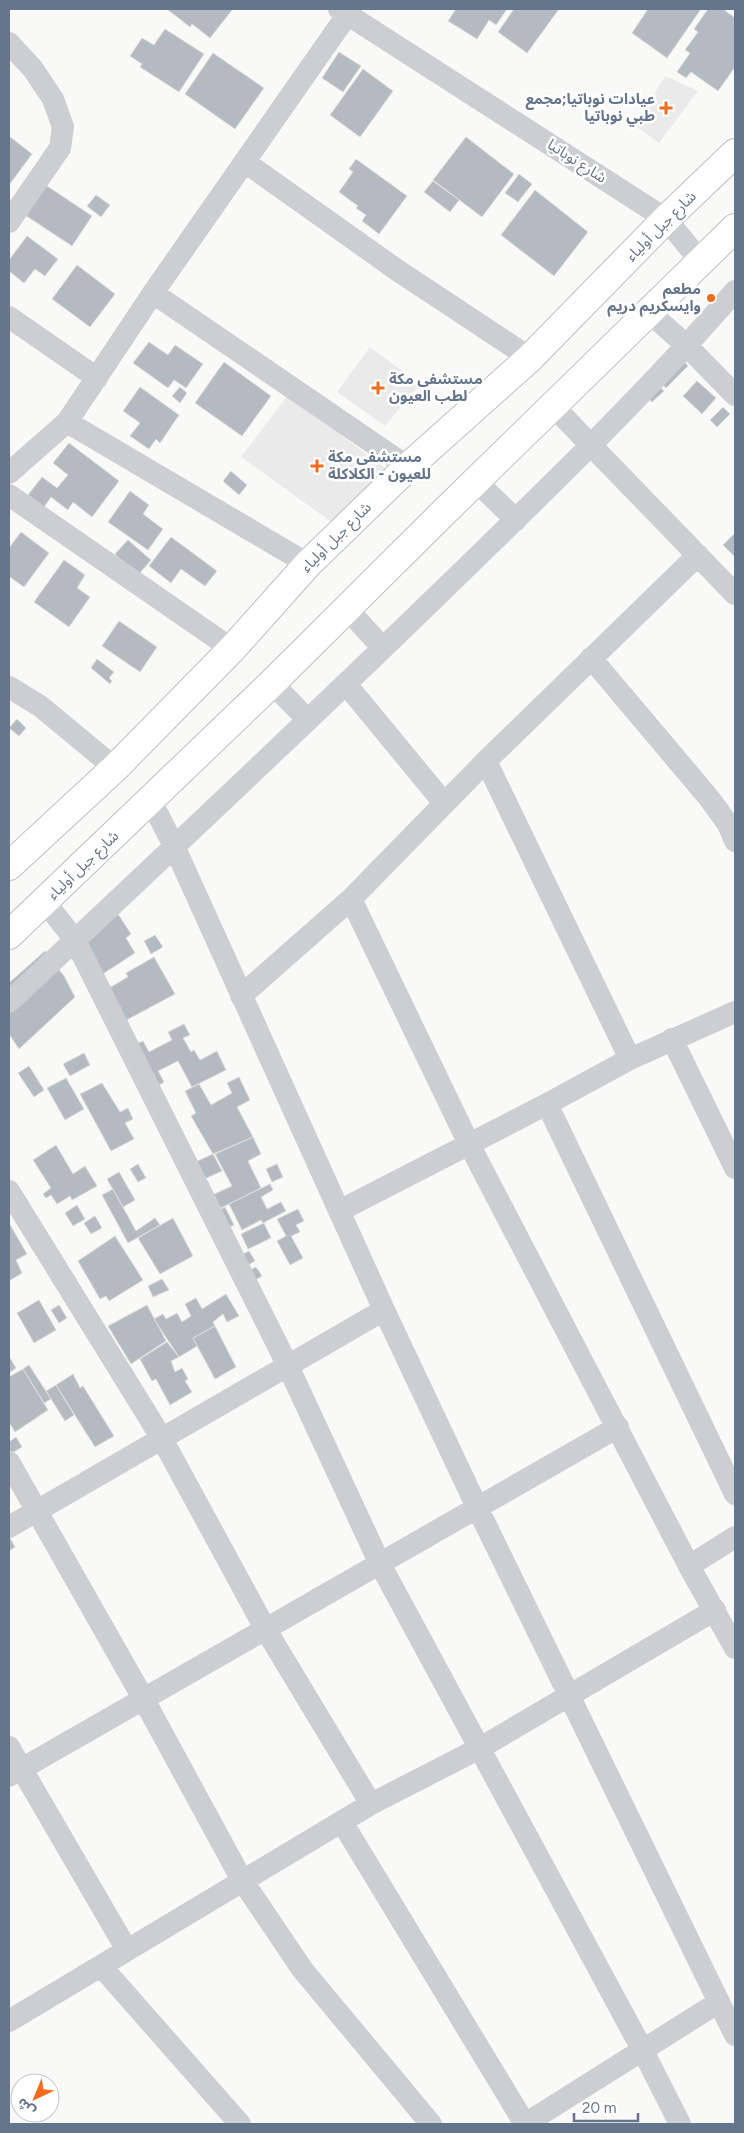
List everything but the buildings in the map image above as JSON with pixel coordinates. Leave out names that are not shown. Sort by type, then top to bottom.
[{"type":"main road","name":"شارع جبل أولياء","points":[[9,866],[115,768],[232,649],[308,564],[408,467],[530,358],[666,218],[735,152]]},
{"type":"main road","name":"شارع جبل أولياء","points":[[9,935],[272,683],[476,481],[702,263],[735,228]]},
{"type":"street","points":[[9,473],[67,422],[153,293],[245,162],[343,12]]},
{"type":"street","name":"شارع نوباتيا","points":[[343,12],[666,218],[702,263]]},
{"type":"street","points":[[9,43],[33,69],[53,99],[63,127],[63,133],[60,148],[9,222]]},
{"type":"street","points":[[245,162],[397,270],[530,358]]},
{"type":"street","points":[[9,1002],[174,848],[516,520],[687,346],[735,291]]},
{"type":"street","points":[[153,293],[408,467]]},
{"type":"street","points":[[650,313],[687,346],[735,395]]},
{"type":"street","points":[[9,317],[97,378]]},
{"type":"street","points":[[554,407],[735,594]]},
{"type":"street","points":[[67,422],[308,564]]},
{"type":"street","points":[[476,481],[516,520]]},
{"type":"street","points":[[9,495],[232,649]]},
{"type":"street","points":[[241,996],[351,899],[486,761],[698,555]]},
{"type":"street","points":[[346,608],[383,648]]},
{"type":"street","points":[[591,658],[709,798],[728,824],[735,841]]},
{"type":"street","points":[[272,683],[308,720]]},
{"type":"street","points":[[346,684],[444,803]]},
{"type":"street","points":[[9,687],[40,706],[115,768]]},
{"type":"street","points":[[486,761],[630,1059]]},
{"type":"street","points":[[150,799],[384,1310],[735,2035]]},
{"type":"street","points":[[351,899],[469,1144],[689,1566],[735,1648]]},
{"type":"street","points":[[45,902],[75,940],[288,1366],[380,1564],[642,2049],[680,2124]]},
{"type":"street","points":[[339,1211],[630,1059],[735,1012]]},
{"type":"street","points":[[672,1039],[735,1168]]},
{"type":"street","points":[[547,1104],[735,1494]]},
{"type":"street","points":[[9,1191],[161,1437],[266,1630],[371,1804]]},
{"type":"street","points":[[9,1527],[161,1437],[384,1310]]},
{"type":"street","points":[[15,1773],[618,1427]]},
{"type":"street","points":[[9,1462],[144,1698],[242,1880],[302,1969],[431,2124]]},
{"type":"street","points":[[689,1566],[735,1537]]},
{"type":"street","points":[[9,2021],[371,1804],[480,1748],[715,1610]]},
{"type":"street","points":[[9,1747],[15,1773],[127,1950]]},
{"type":"street","points":[[342,1822],[525,2124],[719,2002]]},
{"type":"street","points":[[101,1966],[240,2124]]},
{"type":"shaded area","name":"عيادات نوباتيا;مجمع طبي نوباتيا","points":[[665,76],[698,91],[659,143],[636,126]]},
{"type":"shaded area","name":"مستشفى مكة لطب العيون","points":[[370,347],[420,384],[385,426],[337,392]]},
{"type":"shaded area","name":"مستشفى مكة للعيون - الكلاكلة","points":[[288,395],[393,474],[337,526],[241,457]]},
{"type":"place","name":"عيادات نوباتيا;مجمع طبي نوباتيا","points":[[666,108]]},
{"type":"place","name":"مطعم وايسكريم دريم","points":[[711,298]]},
{"type":"place","name":"مستشفى مكة لطب العيون","points":[[378,388]]},
{"type":"place","name":"مستشفى مكة للعيون - الكلاكلة","points":[[317,466]]}]
